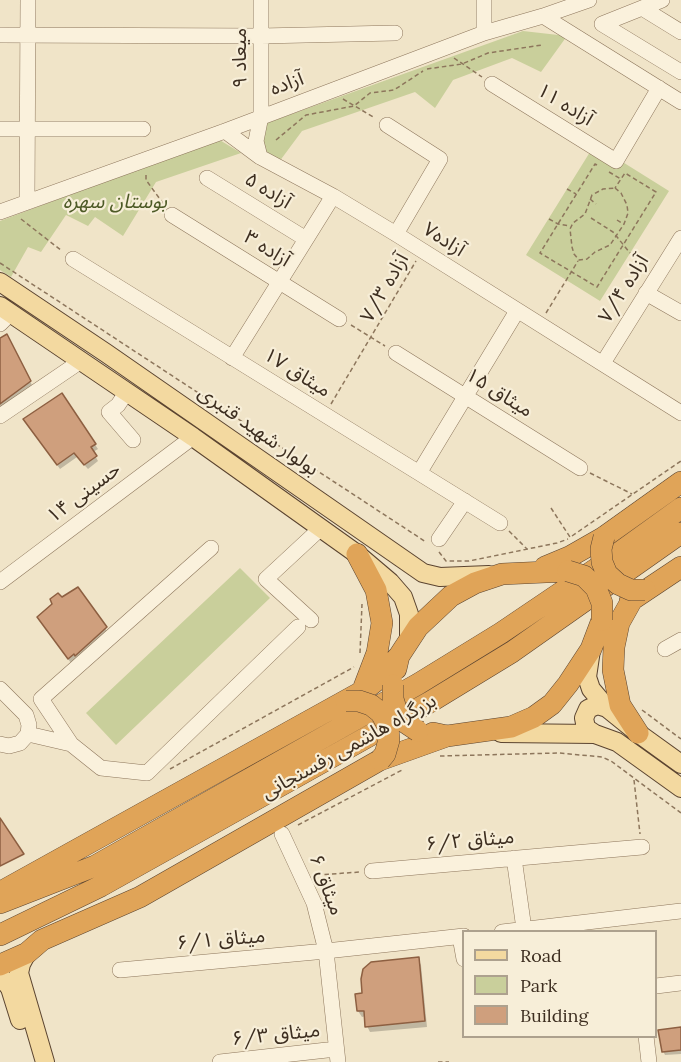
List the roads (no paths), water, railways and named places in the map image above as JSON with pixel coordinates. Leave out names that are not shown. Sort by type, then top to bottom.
[{"type":"highway","points":[[535,571],[569,557],[604,537],[681,482]]},
{"type":"highway","name":"بزرگراه هاشمی رفسنجانی","points":[[0,903],[95,866],[418,684],[609,560],[681,508]]},
{"type":"highway","name":"بزرگراه هاشمی رفسنجانی","points":[[0,935],[101,886],[430,702],[512,652],[681,533]]},
{"type":"highway","points":[[604,537],[602,555],[607,574],[618,584],[639,594]]},
{"type":"highway","points":[[354,696],[377,653],[382,623],[375,590],[357,554]]},
{"type":"highway","points":[[9,969],[34,946],[140,897],[380,760],[447,736],[511,727],[534,717],[552,704],[568,684],[597,634],[614,614],[639,594],[681,567]]},
{"type":"highway","points":[[0,892],[354,696],[377,680],[418,627],[451,596],[475,583],[502,574],[535,571],[568,571],[584,576],[596,588],[602,603],[597,634]]},
{"type":"highway","points":[[638,733],[620,705],[614,669],[614,648],[619,623],[639,594]]},
{"type":"highway","points":[[404,648],[393,685],[393,699],[398,712],[406,723],[418,731],[447,736]]},
{"type":"highway","points":[[354,696],[381,713],[388,726],[389,740],[380,760]]},
{"type":"highway","points":[[0,949],[34,946]]},
{"type":"main road","name":"بولوار شهید قنبری","points":[[0,282],[204,420],[423,573],[440,577],[502,574]]},
{"type":"main road","points":[[4,314],[81,361],[193,437],[357,554],[390,582],[403,597],[409,614],[404,648]]},
{"type":"main road","points":[[193,437],[204,420]]},
{"type":"main road","points":[[597,634],[587,677],[591,689],[607,708],[681,764]]},
{"type":"main road","points":[[607,708],[597,705],[588,709],[584,718],[586,728],[617,742],[681,788]]},
{"type":"main road","points":[[475,733],[559,741],[595,734]]},
{"type":"main road","points":[[9,969],[45,1062]]},
{"type":"main road","points":[[0,975],[10,988],[34,1062]]},
{"type":"street","points":[[27,202],[28,0]]},
{"type":"street","name":"میعاد ۹","points":[[260,157],[256,141],[261,116],[261,0]]},
{"type":"street","points":[[484,0],[484,33]]},
{"type":"street","name":"آزاده","points":[[4,210],[225,131],[484,33],[588,0]]},
{"type":"street","points":[[662,0],[602,24],[681,72]]},
{"type":"street","points":[[642,8],[680,31]]},
{"type":"street","points":[[543,16],[681,102]]},
{"type":"street","points":[[0,35],[261,36],[395,33]]},
{"type":"street","name":"آزاده ۱۱","points":[[492,84],[616,161],[659,88]]},
{"type":"street","points":[[387,126],[441,159],[396,234]]},
{"type":"street","points":[[0,129],[143,129]]},
{"type":"street","name":"آزاده۷","points":[[225,131],[260,157],[333,196],[396,234],[681,413]]},
{"type":"street","name":"آزاده ۵","points":[[207,178],[306,239]]},
{"type":"street","points":[[232,358],[333,196]]},
{"type":"street","name":"آزاده ۳","points":[[172,215],[339,319]]},
{"type":"street","name":"آزاده ۷/۴","points":[[603,363],[681,238]]},
{"type":"street","name":"میثاق ۱۷","points":[[73,259],[500,523]]},
{"type":"street","points":[[646,293],[681,313]]},
{"type":"street","points":[[419,473],[517,311]]},
{"type":"street","name":"میثاق ۱۵","points":[[396,353],[580,468]]},
{"type":"street","points":[[0,416],[81,361]]},
{"type":"street","points":[[125,391],[118,405],[109,412],[133,440]]},
{"type":"street","name":"حسینی ۱۴","points":[[0,582],[193,437]]},
{"type":"street","points":[[440,538],[465,501]]},
{"type":"street","points":[[211,548],[40,699],[71,744],[101,768],[147,773],[305,623],[266,579],[321,528]]},
{"type":"street","points":[[665,649],[681,640]]},
{"type":"street","points":[[0,689],[26,715],[29,725],[28,734],[20,743],[3,747]]},
{"type":"street","points":[[0,709],[10,706],[18,709]]},
{"type":"street","points":[[28,734],[71,744]]},
{"type":"street","name":"میثاق ۶","points":[[282,834],[314,903],[326,951],[337,1055]]},
{"type":"street","points":[[0,880],[88,843]]},
{"type":"street","name":"میثاق ۶/۲","points":[[372,871],[642,847]]},
{"type":"street","points":[[514,858],[524,929]]},
{"type":"street","points":[[517,930],[636,924],[681,911]]},
{"type":"street","name":"میثاق ۶/۱","points":[[120,970],[462,936]]},
{"type":"street","points":[[657,986],[681,983]]},
{"type":"street","points":[[646,1038],[649,1062]]},
{"type":"street","name":"میثاق ۶/۳","points":[[220,1062],[337,1055]]},
{"type":"park label","name":"بوستان سهره","points":[[115,202]]}]
